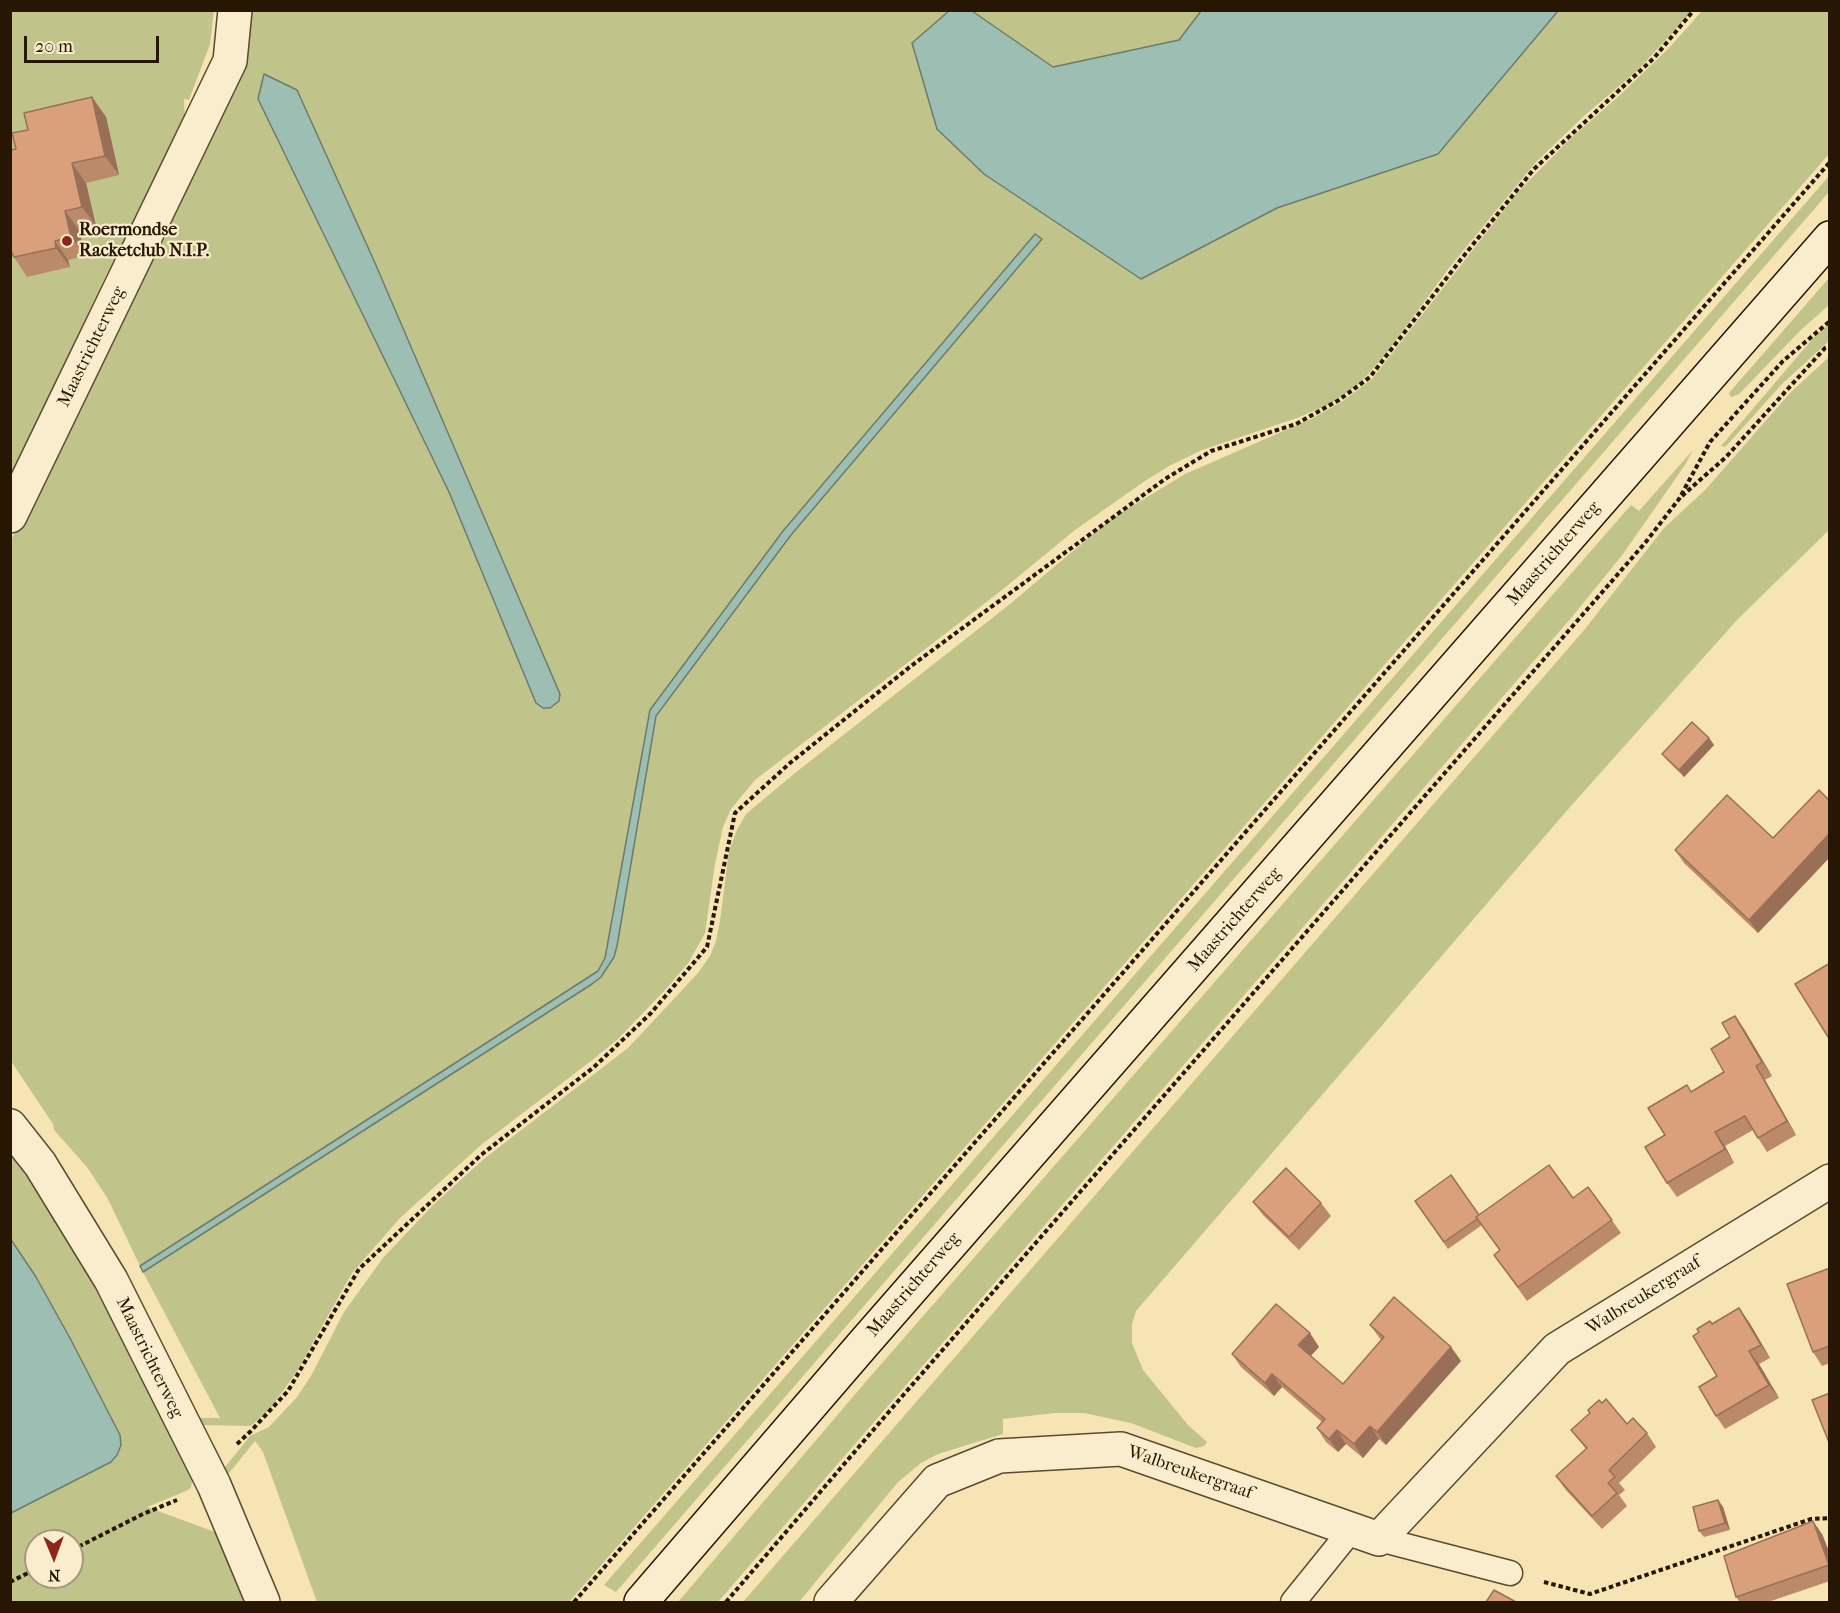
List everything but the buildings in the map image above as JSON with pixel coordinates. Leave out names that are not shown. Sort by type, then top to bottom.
[{"type":"street","name":"Maastrichterweg","points":[[10,516],[230,61],[235,10]]},
{"type":"street","name":"Maastrichterweg","points":[[641,1602],[880,1324],[1830,238]]},
{"type":"street","name":"Maastrichterweg","points":[[10,1126],[40,1164],[111,1280],[214,1485],[264,1602]]},
{"type":"street","name":"Walbreukergraaf","points":[[831,1602],[937,1481],[999,1456],[1121,1449],[1366,1534],[1557,1349],[1830,1181]]},
{"type":"lane","name":"Walbreukergraaf","points":[[1293,1602],[1366,1534],[1510,1573]]},
{"type":"path","points":[[84,1544],[143,1514],[214,1485],[224,1454],[251,1431],[288,1391],[358,1269],[481,1155],[594,1067],[651,1013],[707,947],[735,813],[790,763],[911,666],[1165,479],[1211,451],[1296,424],[1339,400],[1370,377],[1534,169],[1654,58],[1694,10]]},
{"type":"path","points":[[574,1602],[1830,162]]},
{"type":"path","points":[[726,1602],[906,1391],[1645,543],[1679,499],[1710,442],[1783,361],[1830,321]]},
{"type":"path","points":[[1679,499],[1726,458],[1825,348],[1830,346]]},
{"type":"path","points":[[1510,1573],[1590,1594],[1811,1519],[1830,1518]]},
{"type":"path","points":[[10,1582],[24,1575]]},
{"type":"green space","name":"Roermondse Racketclub N.I.P.","points":[[214,10],[210,44],[189,100],[184,99],[185,123],[107,273],[11,476],[10,11]]},
{"type":"green space","points":[[240,11],[950,11],[912,44],[1141,279],[1277,208],[1438,154],[1558,11],[1692,11],[1638,70],[1585,115],[1535,163],[1449,268],[1385,355],[1360,383],[1330,404],[1297,418],[1202,450],[1145,481],[1075,530],[1002,590],[755,780],[731,809],[723,827],[705,933],[689,962],[618,1039],[481,1145],[400,1218],[352,1273],[296,1373],[269,1410],[251,1426],[200,1425],[197,1418],[220,1418],[143,1272],[601,977],[614,957],[617,946],[656,717],[791,535],[1035,234],[783,531],[651,710],[605,958],[598,971],[140,1266],[108,1199],[87,1167],[54,1130],[53,1124],[11,1061],[10,543],[216,111]],"holes":[[[297,90],[375,263],[560,694],[560,697],[547,709],[536,703],[449,492],[258,99]]]},
{"type":"green space","points":[[972,11],[1201,11],[1179,40],[1053,67]]},
{"type":"green space","points":[[1702,11],[1829,11],[1829,154],[569,1602],[317,1602],[263,1452],[255,1441],[225,1478],[222,1471],[250,1436],[269,1427],[297,1397],[311,1376],[344,1312],[383,1258],[433,1205],[485,1158],[628,1048],[698,973],[710,956],[716,941],[729,851],[746,814],[1010,604],[1111,519],[1185,474],[1311,419],[1343,401],[1372,379],[1518,192],[1571,138],[1669,48]]},
{"type":"green space","points":[[1829,176],[1829,192],[616,1592],[604,1585]]},
{"type":"green space","points":[[1829,278],[1829,305],[1802,329],[1739,394],[1730,396],[1729,393]]},
{"type":"green space","points":[[1829,324],[1829,341],[1782,384],[1725,447],[1721,446],[1815,336]]},
{"type":"green space","points":[[1829,357],[1829,530],[1737,620],[1570,807],[1136,1311],[1132,1324],[1132,1343],[1143,1370],[1188,1425],[1207,1442],[1204,1446],[1196,1448],[1131,1423],[1084,1413],[1055,1413],[1003,1419],[1003,1434],[938,1454],[921,1463],[898,1482],[799,1602],[743,1602],[1585,629],[1664,528],[1706,489],[1790,393]]},
{"type":"green space","points":[[1693,450],[1623,554],[1572,617],[718,1602],[678,1602],[869,1378],[1631,505],[1639,511]]},
{"type":"green space","points":[[10,1150],[87,1273],[145,1383],[192,1480],[191,1488],[186,1491],[147,1507],[215,1532],[245,1602],[11,1602],[11,1513],[111,1462],[120,1435],[36,1277],[11,1238]]},
{"type":"water","points":[[950,10],[972,11],[1053,67],[1179,40],[1201,11],[1558,11],[1438,154],[1277,208],[1141,279],[984,174],[937,129],[912,43]]},
{"type":"water","points":[[264,74],[297,90],[375,263],[560,694],[559,701],[550,708],[543,708],[536,703],[449,492],[258,99]]},
{"type":"water","points":[[1035,234],[1042,239],[791,535],[656,716],[617,946],[614,957],[601,977],[143,1272],[140,1266],[598,971],[605,958],[650,710],[783,531]]},
{"type":"water","points":[[10,1238],[36,1277],[71,1340],[120,1435],[121,1445],[111,1462],[11,1513]]},
{"type":"place","name":"Roermondse Racketclub N.I.P.","points":[[67,241]]}]
